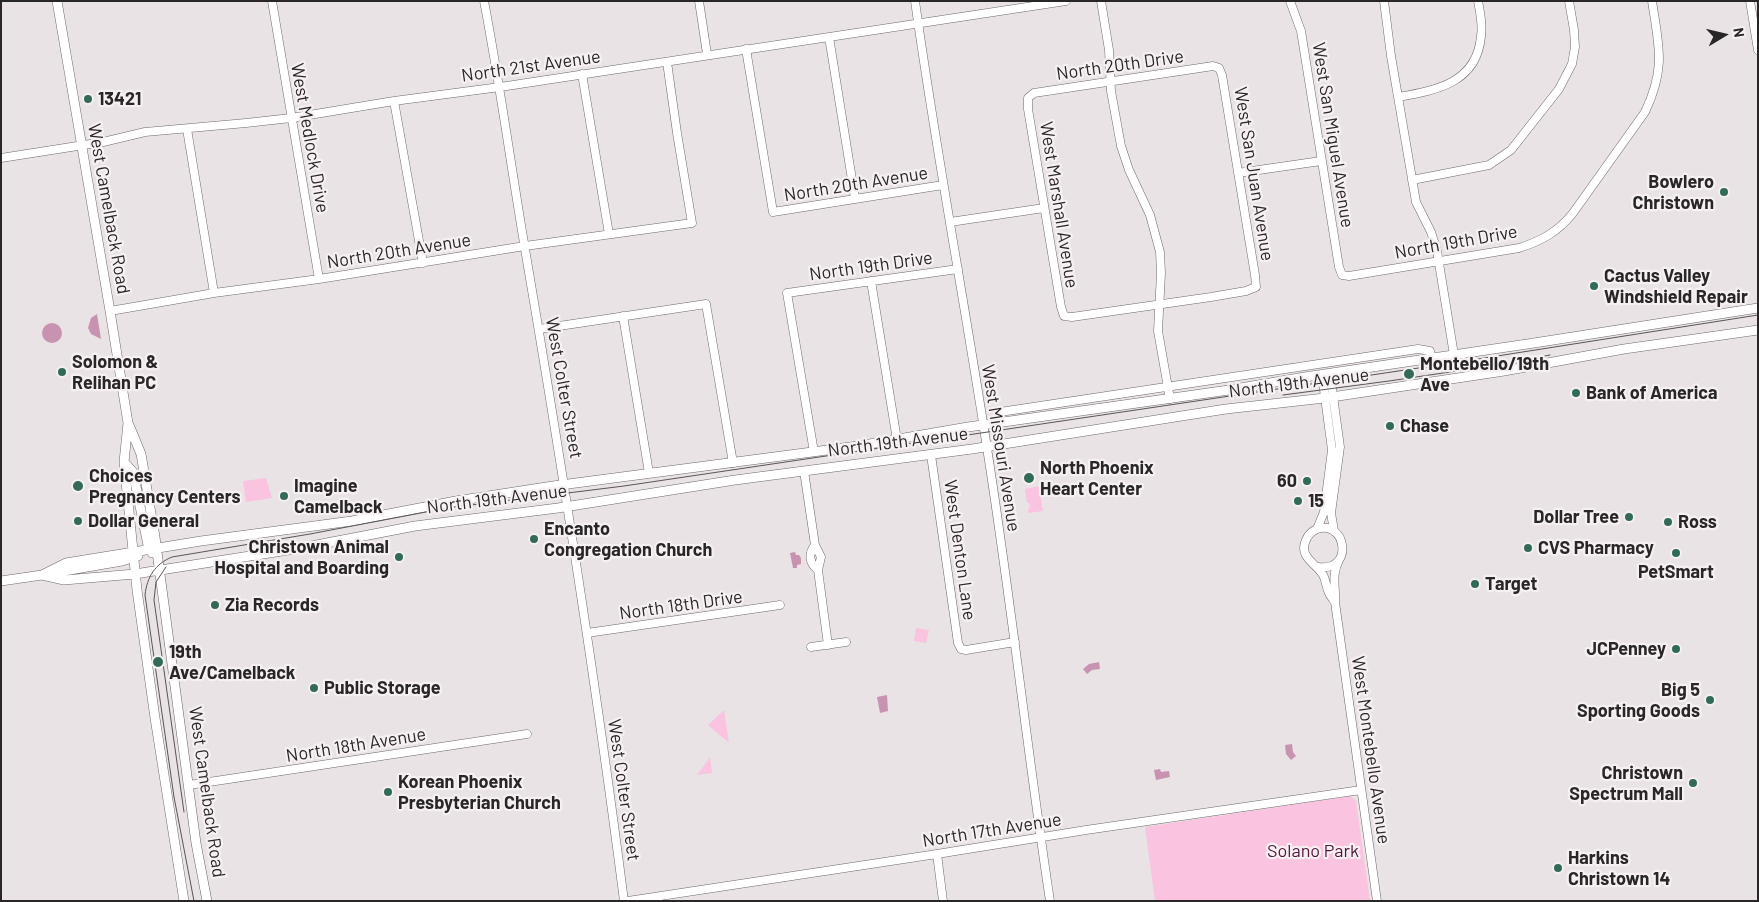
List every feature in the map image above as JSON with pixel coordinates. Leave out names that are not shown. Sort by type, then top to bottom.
[{"type":"main road","name":"West Camelback Road","points":[[57,1],[128,423],[140,454],[155,537],[153,549],[159,565],[196,843],[207,901]]},
{"type":"main road","name":"North 19th Avenue","points":[[1,581],[42,575],[66,563],[133,555],[153,549],[352,520],[418,507],[649,473],[733,464],[896,440],[983,425],[1170,399],[1758,308]]},
{"type":"main road","name":"North 19th Avenue","points":[[42,575],[64,580],[135,574],[159,565],[173,567],[295,549],[415,526],[568,507],[804,471],[987,447],[1182,415],[1330,397],[1510,370],[1624,349],[1758,330]]},
{"type":"main road","name":"West Camelback Road","points":[[128,423],[124,462],[135,574],[155,718],[184,901]]},
{"type":"main road","points":[[124,462],[134,472],[153,549]]},
{"type":"street","name":"West Medlock Drive","points":[[272,1],[318,279]]},
{"type":"street","name":"West Colter Street","points":[[484,1],[500,86],[565,485],[624,901]]},
{"type":"street","points":[[699,1],[707,54]]},
{"type":"street","name":"West Missouri Avenue","points":[[915,1],[943,185],[987,447],[1050,901]]},
{"type":"street","name":"North 21st Avenue","points":[[1,158],[82,145],[144,132],[291,118],[829,37],[918,23],[1010,5],[1066,1]]},
{"type":"street","points":[[1102,1],[1109,50],[1110,81],[1121,146],[1129,170],[1150,215],[1157,237],[1161,273],[1158,331],[1170,399]]},
{"type":"street","name":"West San Miguel Avenue","points":[[1290,1],[1301,31],[1321,161],[1339,267],[1342,275]]},
{"type":"street","points":[[1384,1],[1416,202],[1431,232],[1439,262],[1454,356]]},
{"type":"street","points":[[1398,97],[1430,91],[1462,77],[1479,50],[1482,35],[1478,1]]},
{"type":"street","points":[[1412,180],[1489,165],[1511,150],[1559,89],[1572,64],[1575,47],[1569,1]]},
{"type":"street","name":"North 19th Drive","points":[[1342,275],[1350,276],[1519,248],[1549,236],[1568,219],[1651,101],[1660,68],[1660,52],[1652,1]]},
{"type":"street","points":[[1750,1],[1755,16],[1758,50]]},
{"type":"street","points":[[829,37],[854,198]]},
{"type":"street","name":"North 20th Avenue","points":[[746,49],[773,212],[943,185]]},
{"type":"street","name":"North 20th Avenue","points":[[110,311],[214,293],[692,222],[667,62]]},
{"type":"street","name":"North 20th Drive","points":[[1028,98],[1034,93],[1110,81],[1213,66],[1219,68]]},
{"type":"street","name":"West San Juan Avenue","points":[[1159,304],[1246,291],[1256,287],[1222,75],[1219,68]]},
{"type":"street","points":[[582,74],[609,234]]},
{"type":"street","name":"West Marshall Avenue","points":[[1028,98],[1028,109],[1060,307],[1064,316],[1072,317],[1159,304]]},
{"type":"street","points":[[394,101],[422,263]]},
{"type":"street","points":[[187,129],[214,293]]},
{"type":"street","points":[[1238,173],[1321,161]]},
{"type":"street","points":[[950,222],[1044,208]]},
{"type":"street","name":"North 19th Drive","points":[[814,452],[787,293],[958,269]]},
{"type":"street","points":[[871,281],[896,440]]},
{"type":"street","points":[[539,329],[706,304],[733,464]]},
{"type":"street","points":[[623,316],[649,473]]},
{"type":"street","name":"North 19th Avenue","points":[[1000,412],[1418,349],[1430,352],[1432,359]]},
{"type":"street","points":[[1326,374],[1340,447],[1331,513],[1334,532]]},
{"type":"street","points":[[1317,530],[1325,506],[1332,450],[1330,397]]},
{"type":"street","name":"West Denton Lane","points":[[931,455],[958,643],[961,649],[966,650],[1015,642]]},
{"type":"street","points":[[804,471],[815,545],[810,560],[818,570],[828,645]]},
{"type":"street","points":[[1317,530],[1323,528],[1334,532],[1339,536],[1343,545],[1342,555],[1339,560],[1329,566],[1318,567]]},
{"type":"street","name":"West Montebello Avenue","points":[[1317,530],[1309,535],[1305,543],[1305,555],[1308,560],[1318,567],[1335,602]]},
{"type":"street","name":"West Montebello Avenue","points":[[1339,560],[1334,572],[1335,602],[1377,901]]},
{"type":"street","name":"North 18th Drive","points":[[587,633],[780,606]]},
{"type":"street","points":[[811,647],[846,642]]},
{"type":"street","name":"North 18th Avenue","points":[[189,785],[527,734]]},
{"type":"street","name":"North 17th Avenue","points":[[628,901],[1040,837],[1361,790]]},
{"type":"street","points":[[937,854],[943,901]]},
{"type":"green space","points":[[266,478],[272,498],[246,502],[243,481]]},
{"type":"green space","points":[[1039,486],[1043,511],[1028,513],[1030,508],[1029,503],[1027,503],[1025,489]]},
{"type":"green space","points":[[916,628],[929,630],[926,643],[914,641]]},
{"type":"green space","points":[[724,710],[729,743],[708,725]]},
{"type":"green space","points":[[710,757],[712,773],[697,775]]},
{"type":"green space","name":"Solano Park","points":[[1351,796],[1356,801],[1370,901],[1155,901],[1145,827]]},
{"type":"shaded area","points":[[97,314],[101,339],[91,334],[88,328],[91,318]]},
{"type":"shaded area","points":[[52,323],[59,326],[62,333],[59,340],[52,343],[45,340],[42,333],[45,326]]},
{"type":"shaded area","points":[[795,552],[801,558],[801,564],[797,565],[797,568],[793,568],[790,553]]},
{"type":"shaded area","points":[[1099,662],[1100,669],[1092,670],[1087,674],[1083,669],[1089,664]]},
{"type":"shaded area","points":[[887,695],[888,711],[880,713],[877,697]]},
{"type":"shaded area","points":[[1292,744],[1293,752],[1296,756],[1291,760],[1286,754],[1285,745]]},
{"type":"shaded area","points":[[1160,769],[1161,772],[1169,771],[1170,777],[1156,780],[1154,770]]},
{"type":"tram line","points":[[194,901],[174,797],[145,595],[153,572],[161,563],[172,557],[310,534],[447,508],[624,486],[1459,362],[1758,315]]},
{"type":"tram line","points":[[1283,395],[1504,364],[1550,355]]},
{"type":"tram line","points":[[166,567],[156,582],[154,600],[184,812]]},
{"type":"place","name":"13421","points":[[88,99]]},
{"type":"place","name":"Bowlero Christown","points":[[1724,192]]},
{"type":"place","name":"Cactus Valley Windshield Repair","points":[[1594,286]]},
{"type":"place","name":"Solomon & Relihan PC","points":[[62,372]]},
{"type":"place","name":"Montebello/19th Ave","points":[[1409,374]]},
{"type":"place","name":"Bank of America","points":[[1576,393]]},
{"type":"place","name":"Chase","points":[[1390,426]]},
{"type":"place","name":"North Phoenix Heart Center","points":[[1029,478]]},
{"type":"place","name":"60","points":[[1307,481]]},
{"type":"place","name":"Choices Pregnancy Centers","points":[[78,486]]},
{"type":"place","name":"Imagine Camelback","points":[[284,496]]},
{"type":"place","name":"15","points":[[1298,501]]},
{"type":"place","name":"Dollar Tree","points":[[1629,517]]},
{"type":"place","name":"Dollar General","points":[[78,521]]},
{"type":"place","name":"Ross","points":[[1668,522]]},
{"type":"place","name":"Encanto Congregation Church","points":[[534,539]]},
{"type":"place","name":"CVS Pharmacy","points":[[1528,548]]},
{"type":"place","name":"PetSmart","points":[[1676,553]]},
{"type":"place","name":"Christown Animal Hospital and Boarding","points":[[399,557]]},
{"type":"place","name":"Target","points":[[1475,584]]},
{"type":"place","name":"Zia Records","points":[[215,605]]},
{"type":"place","name":"JCPenney","points":[[1676,649]]},
{"type":"place","name":"19th Ave/Camelback","points":[[158,662]]},
{"type":"place","name":"Public Storage","points":[[314,688]]},
{"type":"place","name":"Big 5 Sporting Goods","points":[[1710,700]]},
{"type":"place","name":"Christown Spectrum Mall","points":[[1693,783]]},
{"type":"place","name":"Korean Phoenix Presbyterian Church","points":[[388,792]]},
{"type":"place","name":"Harkins Christown 14","points":[[1558,868]]}]
